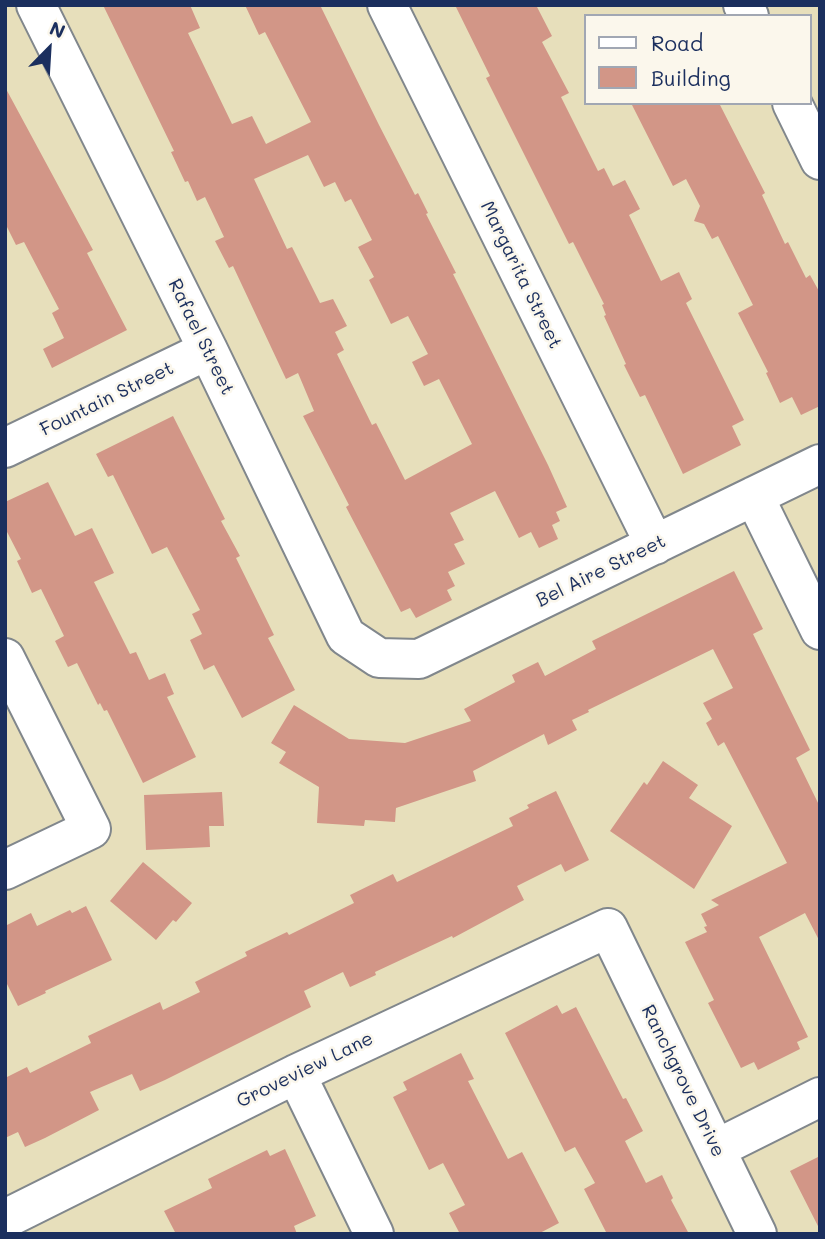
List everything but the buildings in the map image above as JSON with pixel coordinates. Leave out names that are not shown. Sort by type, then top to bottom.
[{"type":"street","name":"Rafael Street","points":[[36,5],[208,350],[346,636],[379,658]]},
{"type":"street","name":"Margarita Street","points":[[387,5],[654,545]]},
{"type":"street","points":[[793,105],[820,160]]},
{"type":"street","name":"Fountain Street","points":[[5,448],[208,350]]},
{"type":"street","name":"Bel Aire Street","points":[[379,658],[419,659],[820,464]]},
{"type":"street","points":[[754,496],[820,630]]},
{"type":"street","points":[[5,658],[91,829],[5,870]]},
{"type":"street","name":"Groveview Lane","points":[[5,1219],[296,1074],[608,928]]},
{"type":"street","name":"Ranchgrove Drive","points":[[608,928],[757,1234]]},
{"type":"street","points":[[296,1074],[374,1234]]},
{"type":"street","points":[[716,1149],[820,1097]]}]
